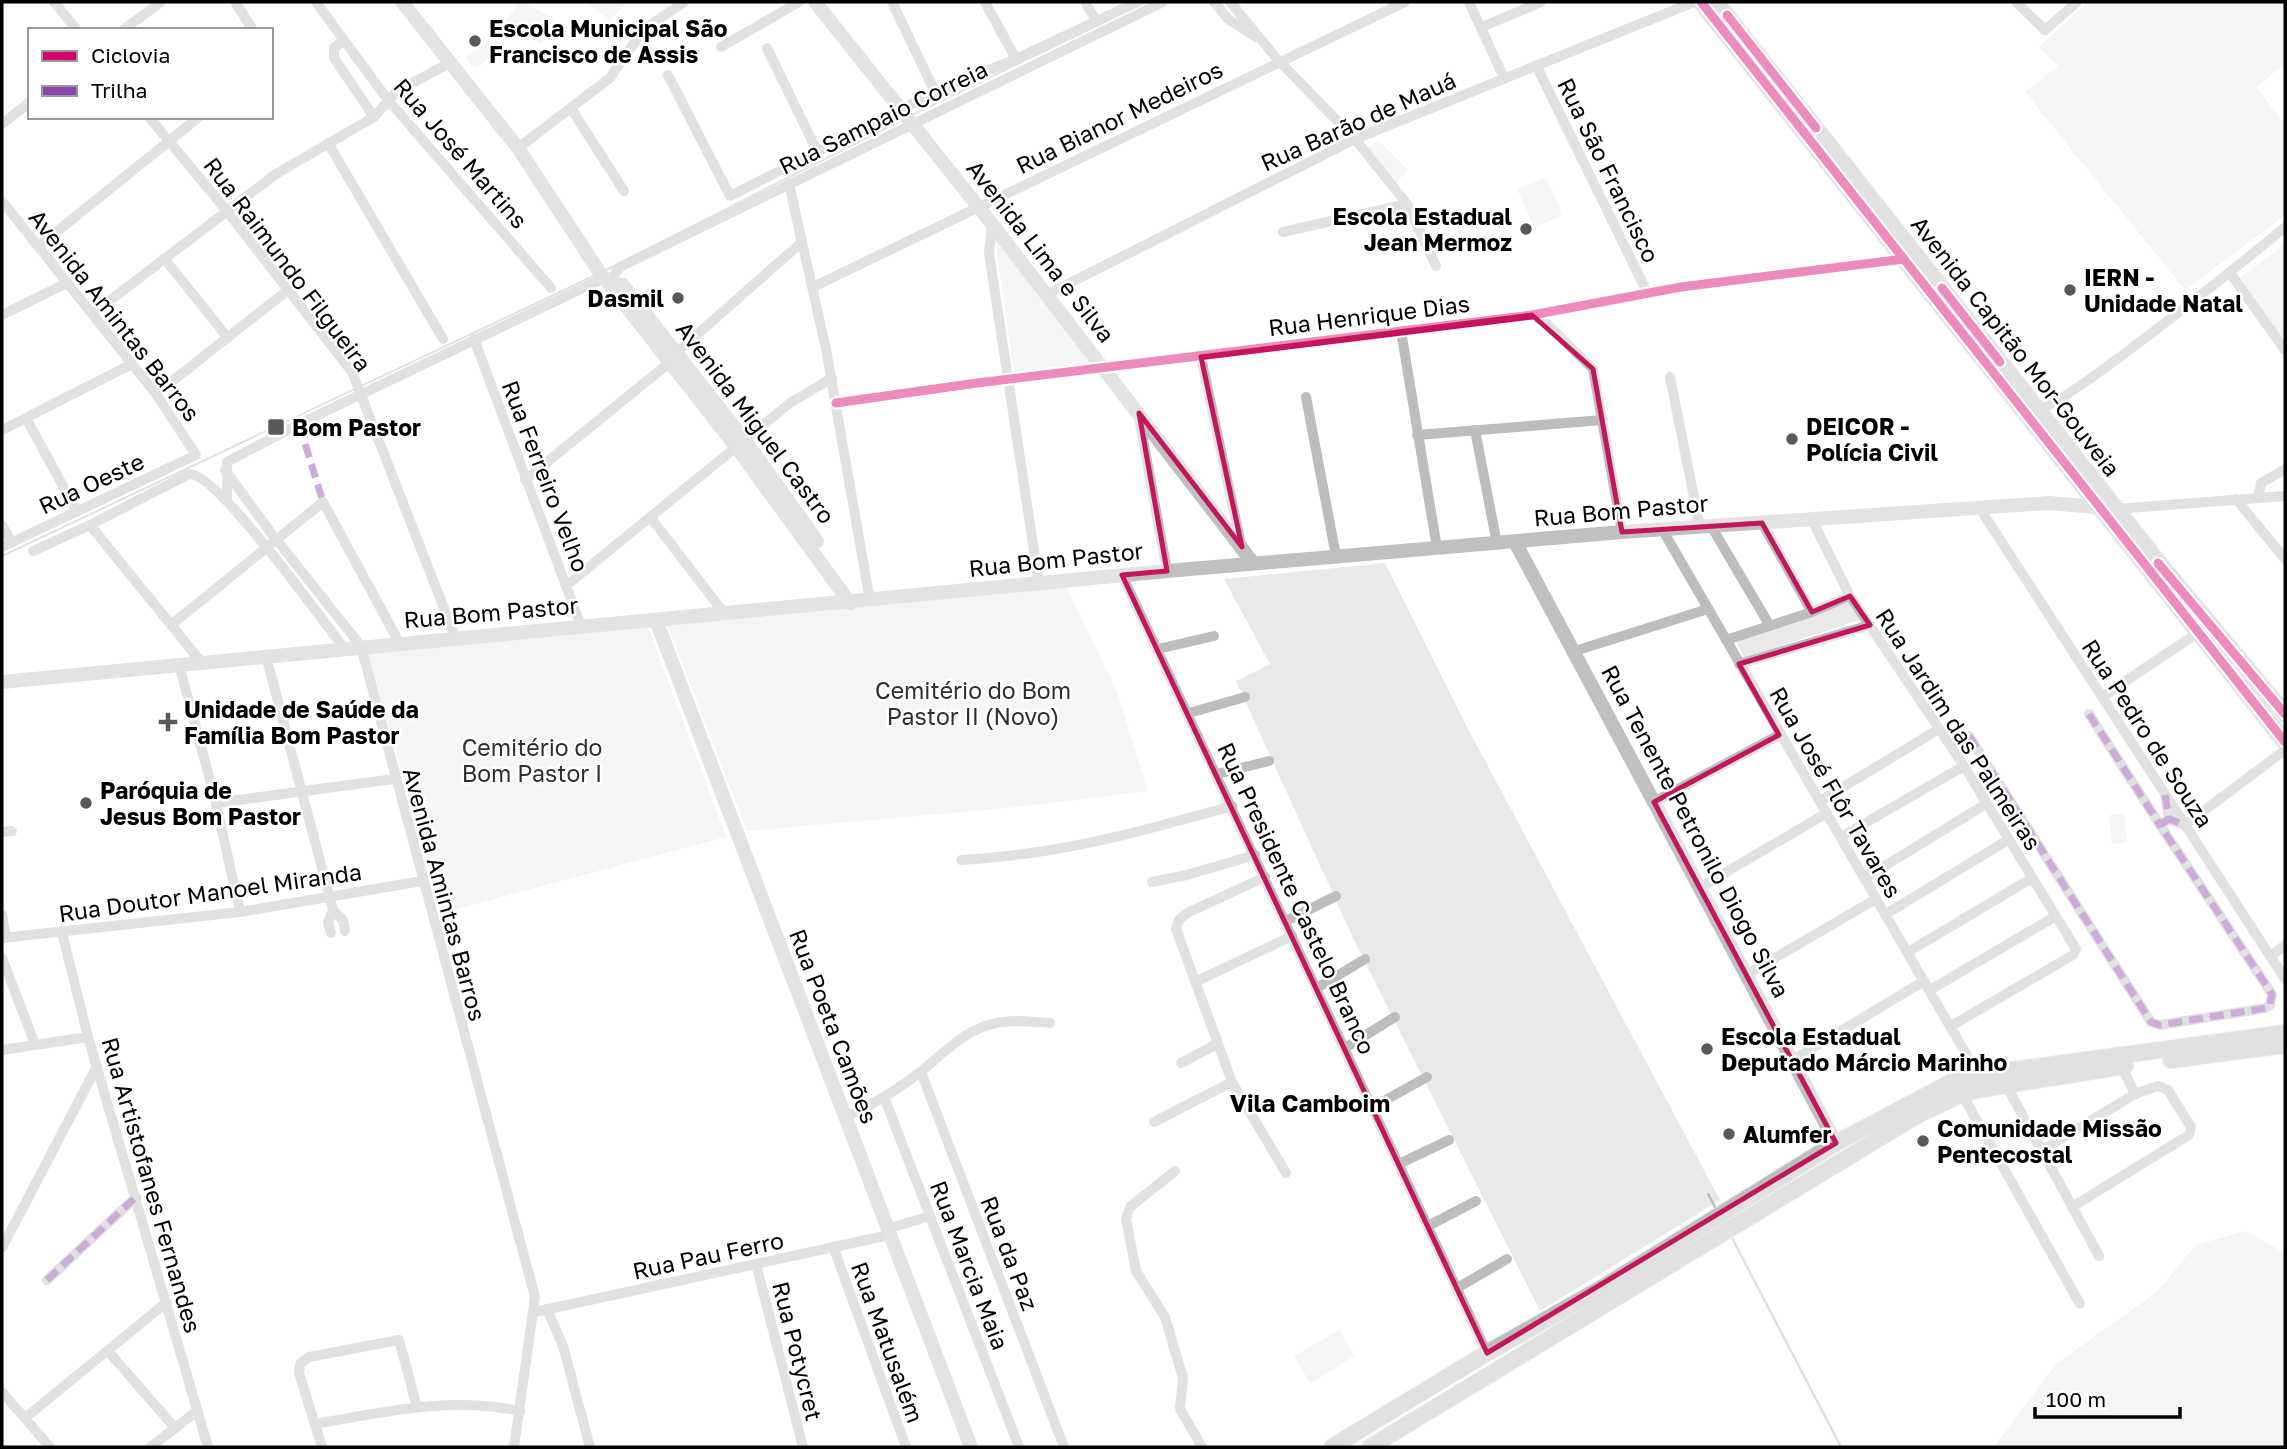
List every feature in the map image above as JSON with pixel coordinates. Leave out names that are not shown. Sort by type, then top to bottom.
[{"type":"main road","points":[[402,2],[518,148],[606,280],[624,292]]},
{"type":"main road","name":"Avenida Lima e Silva","points":[[816,2],[992,224],[1253,563]]},
{"type":"main road","name":"Avenida Capitão Mor-Gouveia","points":[[1701,2],[1904,259],[2037,410],[2199,632],[2285,742]]},
{"type":"main road","name":"Avenida Capitão Mor-Gouveia","points":[[1716,2],[1961,322],[2108,508],[2285,714]]},
{"type":"main road","name":"Avenida Miguel Castro","points":[[624,292],[832,569],[860,602]]},
{"type":"main road","name":"Rua Bom Pastor","points":[[2,682],[1122,575],[1622,532],[1979,507],[2064,503],[2108,508]]},
{"type":"main road","name":"Rua Tenente Petronilo Diogo Silva","points":[[1515,542],[1575,651],[1580,675],[1654,802],[1836,1143]]},
{"type":"main road","name":"Rua Poeta Camões","points":[[656,620],[971,1447]]},
{"type":"main road","points":[[1332,1447],[1487,1353],[1593,1294],[1836,1143],[1940,1086],[1977,1073],[2285,1033]]},
{"type":"main road","points":[[1370,1447],[1916,1116],[1962,1094],[2122,1067],[2285,1045]]},
{"type":"street","points":[[54,2],[75,28]]},
{"type":"street","points":[[126,28],[161,2]]},
{"type":"street","points":[[235,2],[252,28]]},
{"type":"street","name":"Rua José Martins","points":[[316,2],[388,100],[551,288]]},
{"type":"street","points":[[518,148],[572,110],[618,70],[634,40],[643,30],[684,2]]},
{"type":"street","points":[[721,47],[799,2]]},
{"type":"street","points":[[892,2],[934,92]]},
{"type":"street","points":[[985,2],[1016,59]]},
{"type":"street","points":[[1085,2],[1097,22]]},
{"type":"street","name":"Rua Sampaio Correia","points":[[667,75],[730,196],[934,92],[1097,22],[1124,4],[1137,2]]},
{"type":"street","name":"Rua Sampaio Correia","points":[[225,470],[228,462],[361,395],[474,339],[606,280],[620,267],[1163,2]]},
{"type":"street","points":[[1214,2],[1236,25],[1261,39]]},
{"type":"street","points":[[1230,2],[1278,60],[1354,139],[1407,204],[1436,266]]},
{"type":"street","name":"Rua Bianor Medeiros","points":[[813,287],[1278,60],[1405,2]]},
{"type":"street","points":[[1469,2],[1504,78]]},
{"type":"street","points":[[1482,27],[1541,2]]},
{"type":"street","name":"Rua Barão de Mauá","points":[[1046,295],[1354,139],[1694,2]]},
{"type":"street","points":[[2016,2],[2045,30],[2077,2]]},
{"type":"street","name":"Rua José Martins","points":[[345,40],[334,48],[334,58],[374,117]]},
{"type":"street","points":[[767,48],[817,151]]},
{"type":"street","points":[[92,314],[276,174],[374,117],[397,91],[450,63]]},
{"type":"street","name":"Rua São Francisco","points":[[1536,65],[1647,292]]},
{"type":"street","points":[[2,124],[28,104]]},
{"type":"street","points":[[572,110],[624,191]]},
{"type":"street","name":"Rua Raimundo Filgueira","points":[[151,119],[226,210],[352,372],[456,639]]},
{"type":"street","points":[[38,246],[196,119]]},
{"type":"street","points":[[328,143],[443,339]]},
{"type":"street","points":[[789,184],[832,378],[860,602]]},
{"type":"street","name":"Avenida Amintas Barros","points":[[2,201],[156,394],[196,454]]},
{"type":"street","points":[[1283,232],[1407,204]]},
{"type":"street","points":[[992,224],[989,253],[1010,379],[1038,584]]},
{"type":"street","points":[[2037,410],[2059,399],[2230,273],[2285,227]]},
{"type":"street","points":[[525,480],[673,358],[802,242]]},
{"type":"street","points":[[164,258],[227,337]]},
{"type":"street","name":"Rua Henrique Dias","points":[[836,404],[1010,379],[1532,315],[1647,292],[1904,259]]},
{"type":"street","points":[[620,267],[618,275],[624,292]]},
{"type":"street","points":[[2230,273],[2285,350]]},
{"type":"street","points":[[2,315],[67,282]]},
{"type":"street","points":[[156,394],[288,290]]},
{"type":"street","points":[[1532,315],[1543,320],[1592,369],[1622,532]]},
{"type":"street","points":[[1401,331],[1437,548]]},
{"type":"street","name":"Rua Ferreiro Velho","points":[[474,339],[580,626]]},
{"type":"street","points":[[1201,357],[1242,547]]},
{"type":"street","points":[[2,430],[132,364]]},
{"type":"street","points":[[1670,377],[1706,526],[1770,626]]},
{"type":"street","points":[[566,585],[741,445],[789,403],[832,378]]},
{"type":"street","points":[[1306,397],[1336,556]]},
{"type":"street","points":[[1139,413],[1167,571]]},
{"type":"street","points":[[26,418],[77,512]]},
{"type":"street","points":[[1417,435],[1603,420]]},
{"type":"street","points":[[1475,429],[1497,544]]},
{"type":"street","name":"Rua Oeste","points":[[7,545],[196,454]]},
{"type":"street","points":[[2258,497],[2261,483],[2285,469]]},
{"type":"street","points":[[225,470],[228,498]]},
{"type":"street","name":"Avenida Amintas Barros","points":[[225,470],[361,646],[394,779],[535,1297],[514,1447]]},
{"type":"street","points":[[33,551],[189,474],[201,475],[228,498],[344,648]]},
{"type":"street","points":[[2108,508],[2285,496]]},
{"type":"street","points":[[2236,499],[2285,559]]},
{"type":"street","points":[[172,625],[275,538],[323,502],[400,644]]},
{"type":"street","name":"Rua Pedro de Souza","points":[[1979,507],[2285,979]]},
{"type":"street","points":[[651,518],[724,613]]},
{"type":"street","name":"Rua Jardim das Palmeiras","points":[[1812,520],[1850,596],[1964,766],[2075,946],[2073,955],[1951,1026]]},
{"type":"street","points":[[1762,523],[1812,612]]},
{"type":"street","points":[[2,525],[7,545]]},
{"type":"street","points":[[90,525],[202,663]]},
{"type":"street","name":"Rua José Flôr Tavares","points":[[1662,529],[1977,1073]]},
{"type":"street","name":"Rua Presidente Castelo Branco","points":[[1122,575],[1487,1353]]},
{"type":"street","points":[[1726,640],[1812,612],[1850,596]]},
{"type":"street","points":[[1575,651],[1708,609]]},
{"type":"street","points":[[1739,664],[1870,625]]},
{"type":"street","points":[[2102,697],[2199,632]]},
{"type":"street","points":[[1158,649],[1214,636]]},
{"type":"street","points":[[266,656],[331,897],[331,933]]},
{"type":"street","points":[[179,664],[216,803],[240,912]]},
{"type":"street","points":[[1189,713],[1245,697]]},
{"type":"street","points":[[1969,736],[2151,1022],[2160,1024],[2266,1008],[2270,1005],[2272,994],[2164,822],[2089,714]]},
{"type":"street","points":[[1820,802],[1939,729]]},
{"type":"street","points":[[1654,802],[1779,735]]},
{"type":"street","points":[[2164,822],[2185,825],[2285,750]]},
{"type":"street","points":[[1217,774],[1269,761]]},
{"type":"street","points":[[1842,837],[1964,766]]},
{"type":"street","points":[[216,803],[394,779]]},
{"type":"street","points":[[2164,822],[2165,795]]},
{"type":"street","points":[[1865,877],[1986,804]]},
{"type":"street","points":[[961,860],[1008,858],[1088,845],[1232,806]]},
{"type":"street","points":[[1699,888],[1827,813]]},
{"type":"street","points":[[1886,914],[2008,840]]},
{"type":"street","points":[[1152,881],[1187,875],[1255,855]]},
{"type":"street","points":[[1265,877],[1187,913],[1179,920],[1177,936],[1197,981],[1232,1082],[1286,1173]]},
{"type":"street","points":[[1908,952],[2032,878]]},
{"type":"street","name":"Rua Doutor Manoel Miranda","points":[[4,938],[240,912],[422,881]]},
{"type":"street","points":[[1286,921],[1336,896]]},
{"type":"street","points":[[1746,975],[1876,899]]},
{"type":"street","points":[[333,910],[343,920],[345,931]]},
{"type":"street","points":[[2,914],[4,938]]},
{"type":"street","points":[[1791,1061],[2056,916]]},
{"type":"street","name":"Rua Artistofanes Fernandes","points":[[62,933],[88,1037],[208,1447]]},
{"type":"street","points":[[1197,981],[1292,936]]},
{"type":"street","points":[[2272,956],[2285,946]]},
{"type":"street","points":[[2,958],[35,1044]]},
{"type":"street","points":[[1317,988],[1365,960]]},
{"type":"street","points":[[1345,1048],[1395,1017]]},
{"type":"street","points":[[845,1117],[884,1097],[921,1072],[939,1053],[981,1027],[1013,1020],[1050,1023]]},
{"type":"street","points":[[2,1050],[88,1037]]},
{"type":"street","points":[[1181,1063],[1217,1044]]},
{"type":"street","points":[[2,1248],[97,1066]]},
{"type":"street","points":[[2122,1067],[2135,1094]]},
{"type":"street","name":"Rua da Paz","points":[[921,1072],[1064,1447]]},
{"type":"street","points":[[1373,1107],[1427,1077]]},
{"type":"street","points":[[1154,1122],[1232,1082]]},
{"type":"street","points":[[2006,1085],[2099,1256]]},
{"type":"street","points":[[2041,1151],[2135,1094],[2158,1086],[2168,1090],[2192,1127],[2189,1135],[2073,1207]]},
{"type":"street","points":[[1962,1094],[2080,1304]]},
{"type":"street","name":"Rua Marcia Maia","points":[[884,1097],[1019,1447]]},
{"type":"street","points":[[1399,1164],[1449,1140]]},
{"type":"street","points":[[1175,1171],[1130,1207],[1126,1219],[1136,1271],[1165,1317],[1183,1378],[1180,1409],[1202,1447]]},
{"type":"street","points":[[47,1280],[136,1197]]},
{"type":"street","points":[[1428,1226],[1476,1201]]},
{"type":"street","name":"Rua Pau Ferro","points":[[535,1312],[834,1249],[930,1216]]},
{"type":"street","name":"Rua Matusalém","points":[[834,1249],[906,1447]]},
{"type":"street","points":[[1457,1287],[1507,1259]]},
{"type":"street","name":"Rua Potycret","points":[[756,1264],[803,1447]]},
{"type":"street","points":[[25,1418],[167,1302]]},
{"type":"street","points":[[547,1309],[563,1346],[590,1447]]},
{"type":"street","points":[[322,1447],[299,1373],[300,1364],[309,1357],[399,1340],[417,1407]]},
{"type":"street","points":[[108,1351],[174,1428]]},
{"type":"street","points":[[2,1392],[50,1447]]},
{"type":"street","points":[[315,1424],[417,1407],[470,1404],[520,1411]]},
{"type":"street","points":[[152,1447],[197,1411]]},
{"type":"highlighted area","points":[[1532,315],[1593,369],[1622,532],[1762,523],[1812,612],[1850,596],[1870,625],[1739,664],[1779,735],[1654,802],[1836,1143],[1487,1353],[1122,575],[1167,571],[1139,413],[1242,547],[1201,357]]},
{"type":"green space","points":[[518,2],[525,2],[554,19],[541,44],[505,23]]},
{"type":"green space","points":[[587,2],[627,2],[610,21]]},
{"type":"green space","points":[[2088,2],[2285,2],[2285,64],[2256,87],[2285,124],[2285,215],[2185,290],[2025,92],[2058,66],[2039,47]]},
{"type":"green space","points":[[493,36],[503,47],[475,69],[466,57]]},
{"type":"green space","points":[[1379,141],[1408,170],[1395,184],[1365,148]]},
{"type":"green space","points":[[1546,177],[1562,215],[1534,228],[1517,189]]},
{"type":"green space","points":[[995,240],[1094,366],[1014,372]]},
{"type":"green space","points":[[2285,244],[2285,341],[2238,280]]},
{"type":"green space","points":[[1385,563],[1467,727],[1720,1200],[1540,1311],[1354,940],[1236,681],[1270,664],[1224,579]]},
{"type":"green space","name":"Cemitério do Bom Pastor II (Novo)","points":[[1066,586],[1117,692],[1148,791],[1007,808],[747,831],[666,622]]},
{"type":"green space","points":[[1851,602],[1862,619],[1744,658],[1736,641]]},
{"type":"green space","name":"Cemitério do Bom Pastor I","points":[[648,626],[726,837],[442,913],[367,650]]},
{"type":"green space","points":[[2124,813],[2127,842],[2112,844],[2109,815]]},
{"type":"green space","points":[[2246,1231],[2285,1253],[2285,1447],[1994,1447],[2056,1364],[2158,1291],[2195,1245]]},
{"type":"green space","points":[[1339,1330],[1355,1356],[1310,1383],[1294,1356]]},
{"type":"waterway","points":[[1708,1194],[1716,1209]]},
{"type":"waterway","points":[[1731,1236],[1841,1447]]},
{"type":"tram line","points":[[2,556],[600,273],[906,118],[1146,2]]},
{"type":"marked path","points":[[299,424],[323,502]]},
{"type":"marked path","points":[[2089,714],[2160,825]]},
{"type":"marked path","points":[[1969,736],[2151,1022],[2160,1025],[2266,1008],[2270,1005],[2272,994],[2160,825],[2169,819]]},
{"type":"marked path","points":[[2165,795],[2169,819],[2185,825]]},
{"type":"marked path","points":[[47,1280],[136,1197]]},
{"type":"cycle path","points":[[1701,2],[2285,742]]},
{"type":"cycle path","points":[[1727,15],[1816,128]]},
{"type":"cycle path","points":[[836,403],[977,383],[1532,315],[1681,287],[1904,259]]},
{"type":"cycle path","points":[[1942,288],[2000,362]]},
{"type":"cycle path","points":[[2158,563],[2285,714]]},
{"type":"place","name":"Escola Municipal São Francisco de Assis","points":[[475,41]]},
{"type":"place","name":"Escola Estadual Jean Mermoz","points":[[1526,229]]},
{"type":"place","name":"IERN - Unidade Natal","points":[[2070,290]]},
{"type":"place","name":"Dasmil","points":[[678,298]]},
{"type":"place","name":"Bom Pastor","points":[[276,427]]},
{"type":"place","name":"DEICOR - Polícia Civil","points":[[1792,439]]},
{"type":"place","name":"Unidade de Saúde da Família Bom Pastor","points":[[168,722]]},
{"type":"place","name":"Paróquia de Jesus Bom Pastor","points":[[86,803]]},
{"type":"place","name":"Escola Estadual Deputado Márcio Marinho","points":[[1707,1049]]},
{"type":"place","name":"Alumfer","points":[[1729,1134]]},
{"type":"place","name":"Comunidade Missão Pentecostal","points":[[1923,1141]]},
{"type":"district","name":"Vila Camboim","points":[[1310,1102]]}]
